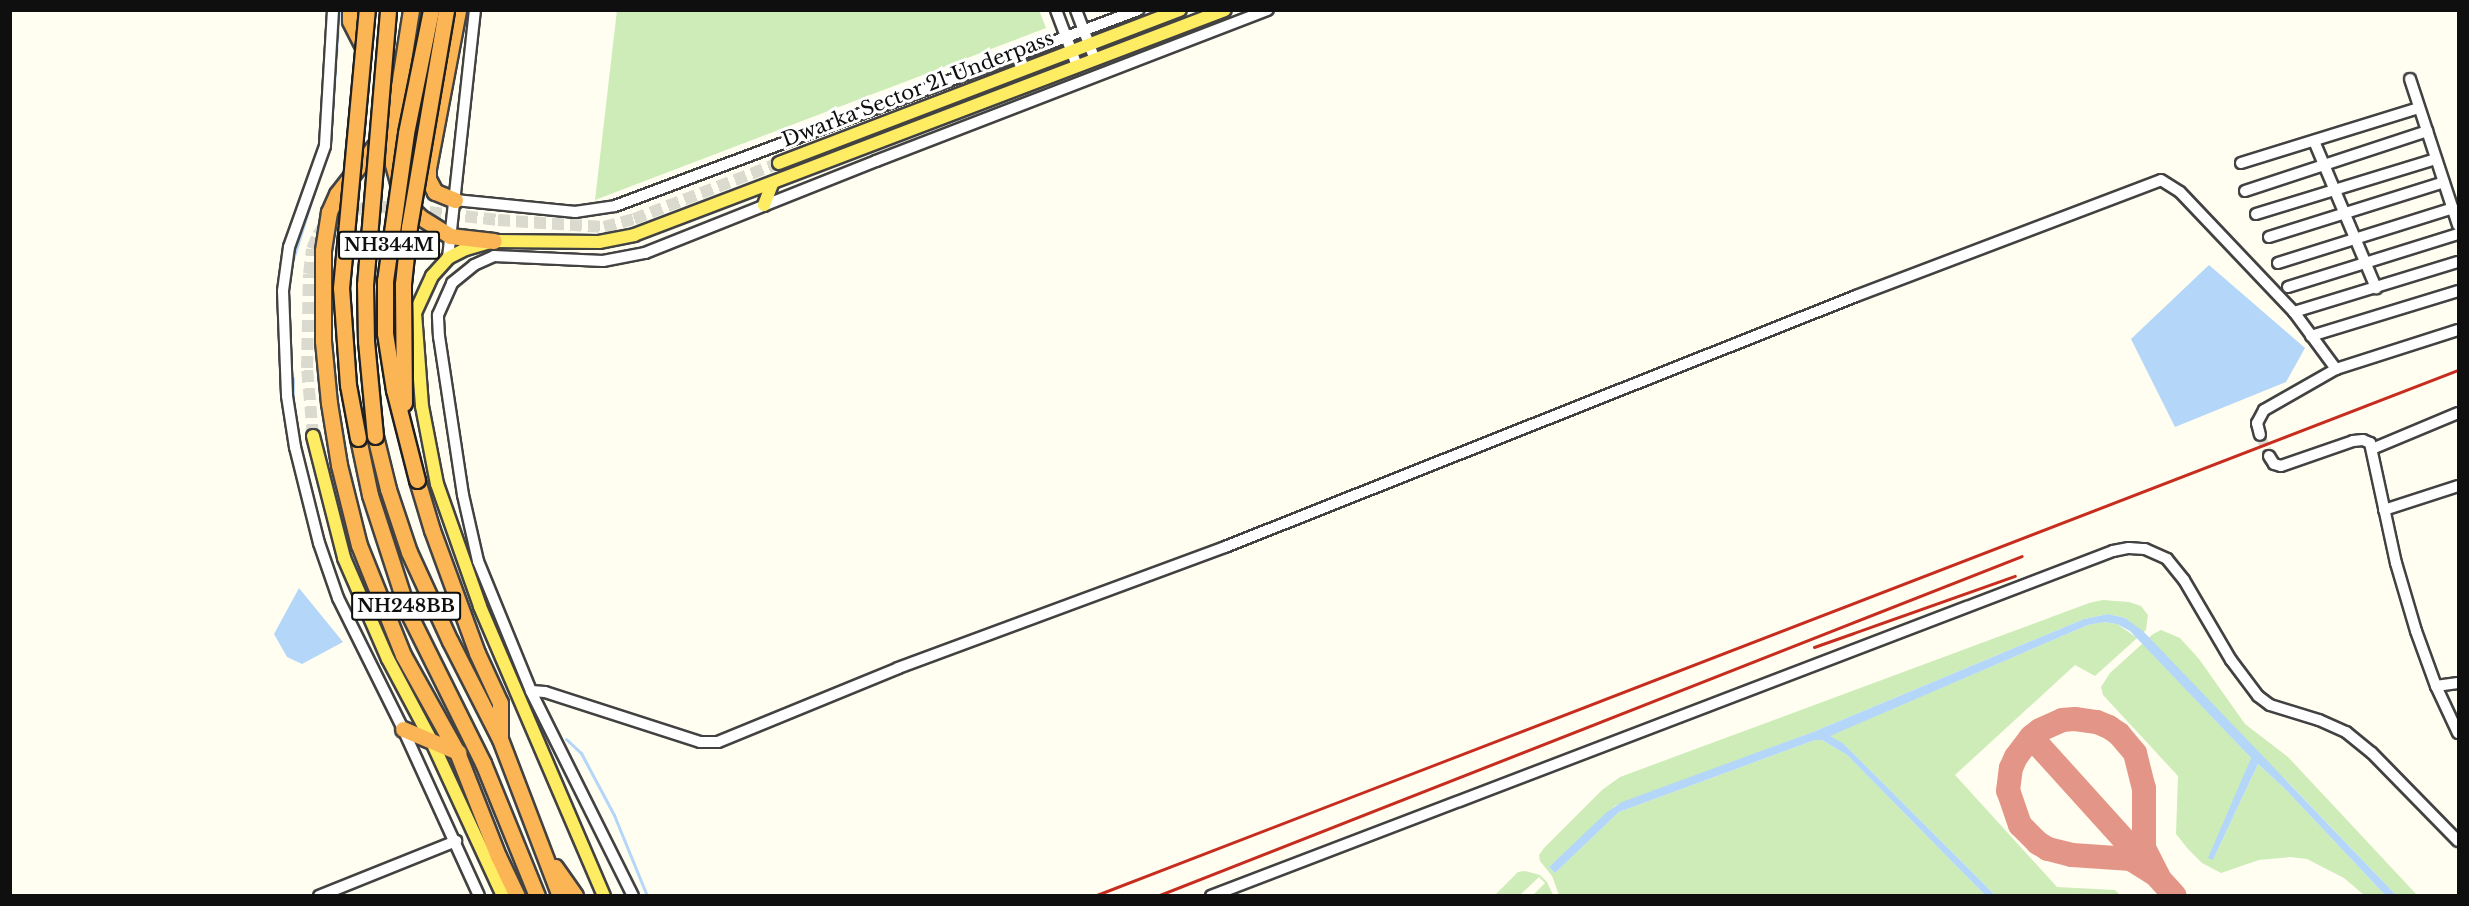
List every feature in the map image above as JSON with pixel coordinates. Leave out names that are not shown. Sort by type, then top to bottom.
[{"type":"highway","points":[[351,10],[350,21],[363,47]]},
{"type":"highway","name":"NH248BB","points":[[367,10],[341,288],[348,385],[358,438],[370,495],[408,612],[483,764],[537,896]]},
{"type":"highway","name":"NH248BB","points":[[388,10],[365,285],[366,341],[375,436],[388,489],[409,552],[450,641],[500,739],[560,896]]},
{"type":"highway","points":[[411,10],[394,117],[400,190],[410,207],[420,217],[450,236],[495,241]]},
{"type":"highway","name":"NH344M","points":[[431,10],[397,172],[385,281],[385,333],[394,390],[432,530],[477,652],[500,703],[500,739]]},
{"type":"highway","points":[[404,431],[403,284],[446,10]]},
{"type":"highway","points":[[422,172],[446,75],[458,10]]},
{"type":"highway","points":[[394,117],[381,138],[337,194],[329,212],[323,251],[323,341],[329,403],[339,465],[359,545],[403,655],[457,752],[498,856],[517,896]]},
{"type":"highway","points":[[397,172],[422,172],[435,192],[455,200]]},
{"type":"highway","points":[[403,729],[483,764]]},
{"type":"highway","points":[[540,844],[575,896]]},
{"type":"highway","points":[[498,856],[519,853]]},
{"type":"main road","name":"Dwarka Sector 21 Underpass","points":[[779,163],[1180,10]]},
{"type":"main road","points":[[604,896],[526,717],[460,555],[437,484],[426,438],[415,313],[424,288],[448,258],[466,249],[495,241],[599,242],[634,235],[1225,10]]},
{"type":"main road","points":[[765,205],[772,184]]},
{"type":"main road","points":[[313,436],[344,558],[388,659],[431,740],[503,896]]},
{"type":"main road","points":[[599,883],[609,896]]},
{"type":"street","points":[[333,10],[325,146],[289,247],[283,291],[287,396],[301,477],[327,569],[338,598],[403,729],[480,896]]},
{"type":"street","points":[[448,258],[476,10]]},
{"type":"street","points":[[1056,10],[1077,66]]},
{"type":"street","points":[[1076,10],[1095,60]]},
{"type":"street","points":[[455,200],[575,212],[615,206],[1138,10]]},
{"type":"street","points":[[633,896],[531,692],[478,561],[470,531],[439,337],[438,315],[444,297],[460,275],[474,265],[494,256],[603,261],[645,253],[1268,10]]},
{"type":"street","points":[[2410,79],[2458,225]]},
{"type":"street","points":[[2241,163],[2419,108]]},
{"type":"street","points":[[2245,191],[2427,131]]},
{"type":"street","points":[[2313,141],[2346,213],[2376,288]]},
{"type":"street","points":[[2256,214],[2436,159]]},
{"type":"street","points":[[531,692],[545,692],[700,742],[718,742],[898,668],[1225,547],[1856,296],[1958,260],[2161,180],[2180,192],[2294,312],[2336,369]]},
{"type":"street","points":[[2269,237],[2444,182]]},
{"type":"street","points":[[2278,263],[2453,208]]},
{"type":"street","points":[[2288,287],[2458,234]]},
{"type":"street","points":[[2294,312],[2458,262]]},
{"type":"street","points":[[2311,336],[2458,291]]},
{"type":"street","points":[[2260,435],[2257,423],[2264,410],[2273,402],[2336,369],[2458,330]]},
{"type":"street","points":[[2372,449],[2458,413]]},
{"type":"street","points":[[2269,456],[2274,464],[2281,466],[2353,441],[2363,440],[2370,443],[2384,510],[2416,631],[2436,686],[2458,733]]},
{"type":"street","points":[[2384,510],[2458,486]]},
{"type":"street","points":[[1211,896],[2113,550],[2129,548],[2145,549],[2167,559],[2184,580],[2231,660],[2258,696],[2270,705],[2319,720],[2346,732],[2372,753],[2458,841]]},
{"type":"street","points":[[2436,686],[2458,683]]},
{"type":"street","points":[[526,717],[541,712]]},
{"type":"street","points":[[319,896],[456,841]]},
{"type":"green space","points":[[617,10],[1039,10],[1046,28],[595,200]]},
{"type":"green space","points":[[2103,600],[2129,602],[2141,606],[2148,615],[2146,630],[2095,676],[2075,665],[1955,775],[2057,887],[2115,890],[2120,895],[1995,895],[1845,745],[1829,736],[2088,625],[2103,622],[2117,624],[2137,638],[2143,632],[2125,618],[2108,614],[2084,619],[1813,732],[1615,806],[1549,867],[1555,873],[1619,812],[1815,740],[1822,740],[1847,755],[1985,895],[1559,895],[1552,876],[1540,861],[1539,855],[1544,848],[1602,790],[1620,777],[2089,603]]},
{"type":"green space","points":[[2161,630],[2180,638],[2199,659],[2245,724],[2288,757],[2417,895],[2396,895],[2289,783],[2144,645],[2251,758],[2213,860],[2258,764],[2284,788],[2385,895],[2364,895],[2344,878],[2307,859],[2290,857],[2259,860],[2221,873],[2202,863],[2188,849],[2176,834],[2178,776],[2103,695],[2101,687],[2110,673],[2153,634]]},
{"type":"green space","points":[[1525,871],[1540,875],[1547,882],[1553,895],[1533,895],[1545,883],[1539,877],[1520,895],[1494,896],[1518,872]]},
{"type":"water","points":[[2209,265],[2305,348],[2286,382],[2175,427],[2131,339]]},
{"type":"water","points":[[299,588],[343,642],[302,664],[287,657],[274,634]]},
{"type":"water","points":[[2108,614],[2125,618],[2143,631],[2396,895],[2385,895],[2284,788],[2258,764],[2213,860],[2208,858],[2251,758],[2130,631],[2117,624],[2104,622],[2088,625],[1830,736],[1844,744],[1995,895],[1985,895],[1847,755],[1822,740],[1815,740],[1619,812],[1555,873],[1549,867],[1607,812],[1622,802],[1813,732],[2084,619]]},
{"type":"waterway","points":[[330,143],[339,10]]},
{"type":"waterway","points":[[293,259],[316,186]]},
{"type":"waterway","points":[[293,378],[293,398]]},
{"type":"waterway","points":[[566,739],[581,753],[614,815],[647,896]]},
{"type":"taxiway","points":[[2075,719],[2097,722],[2109,727],[2119,734],[2135,753],[2144,788],[2144,848],[2158,876],[2131,859],[2072,855],[2048,849],[2038,843],[2020,825],[2008,791],[2011,768],[2016,757],[2031,737],[2040,730],[2062,720],[2075,719]]},
{"type":"taxiway","points":[[2034,740],[2175,896]]},
{"type":"tunnel","points":[[313,436],[307,368],[309,274],[312,249],[318,235],[324,226],[335,219],[355,210],[376,206],[498,220],[604,227],[634,219],[779,163]]},
{"type":"tunnel","points":[[2260,435],[2269,456]]},
{"type":"railway","points":[[1094,896],[2458,370]]},
{"type":"railway","points":[[1157,896],[2022,556]]},
{"type":"railway","points":[[1814,647],[2015,576]]}]
